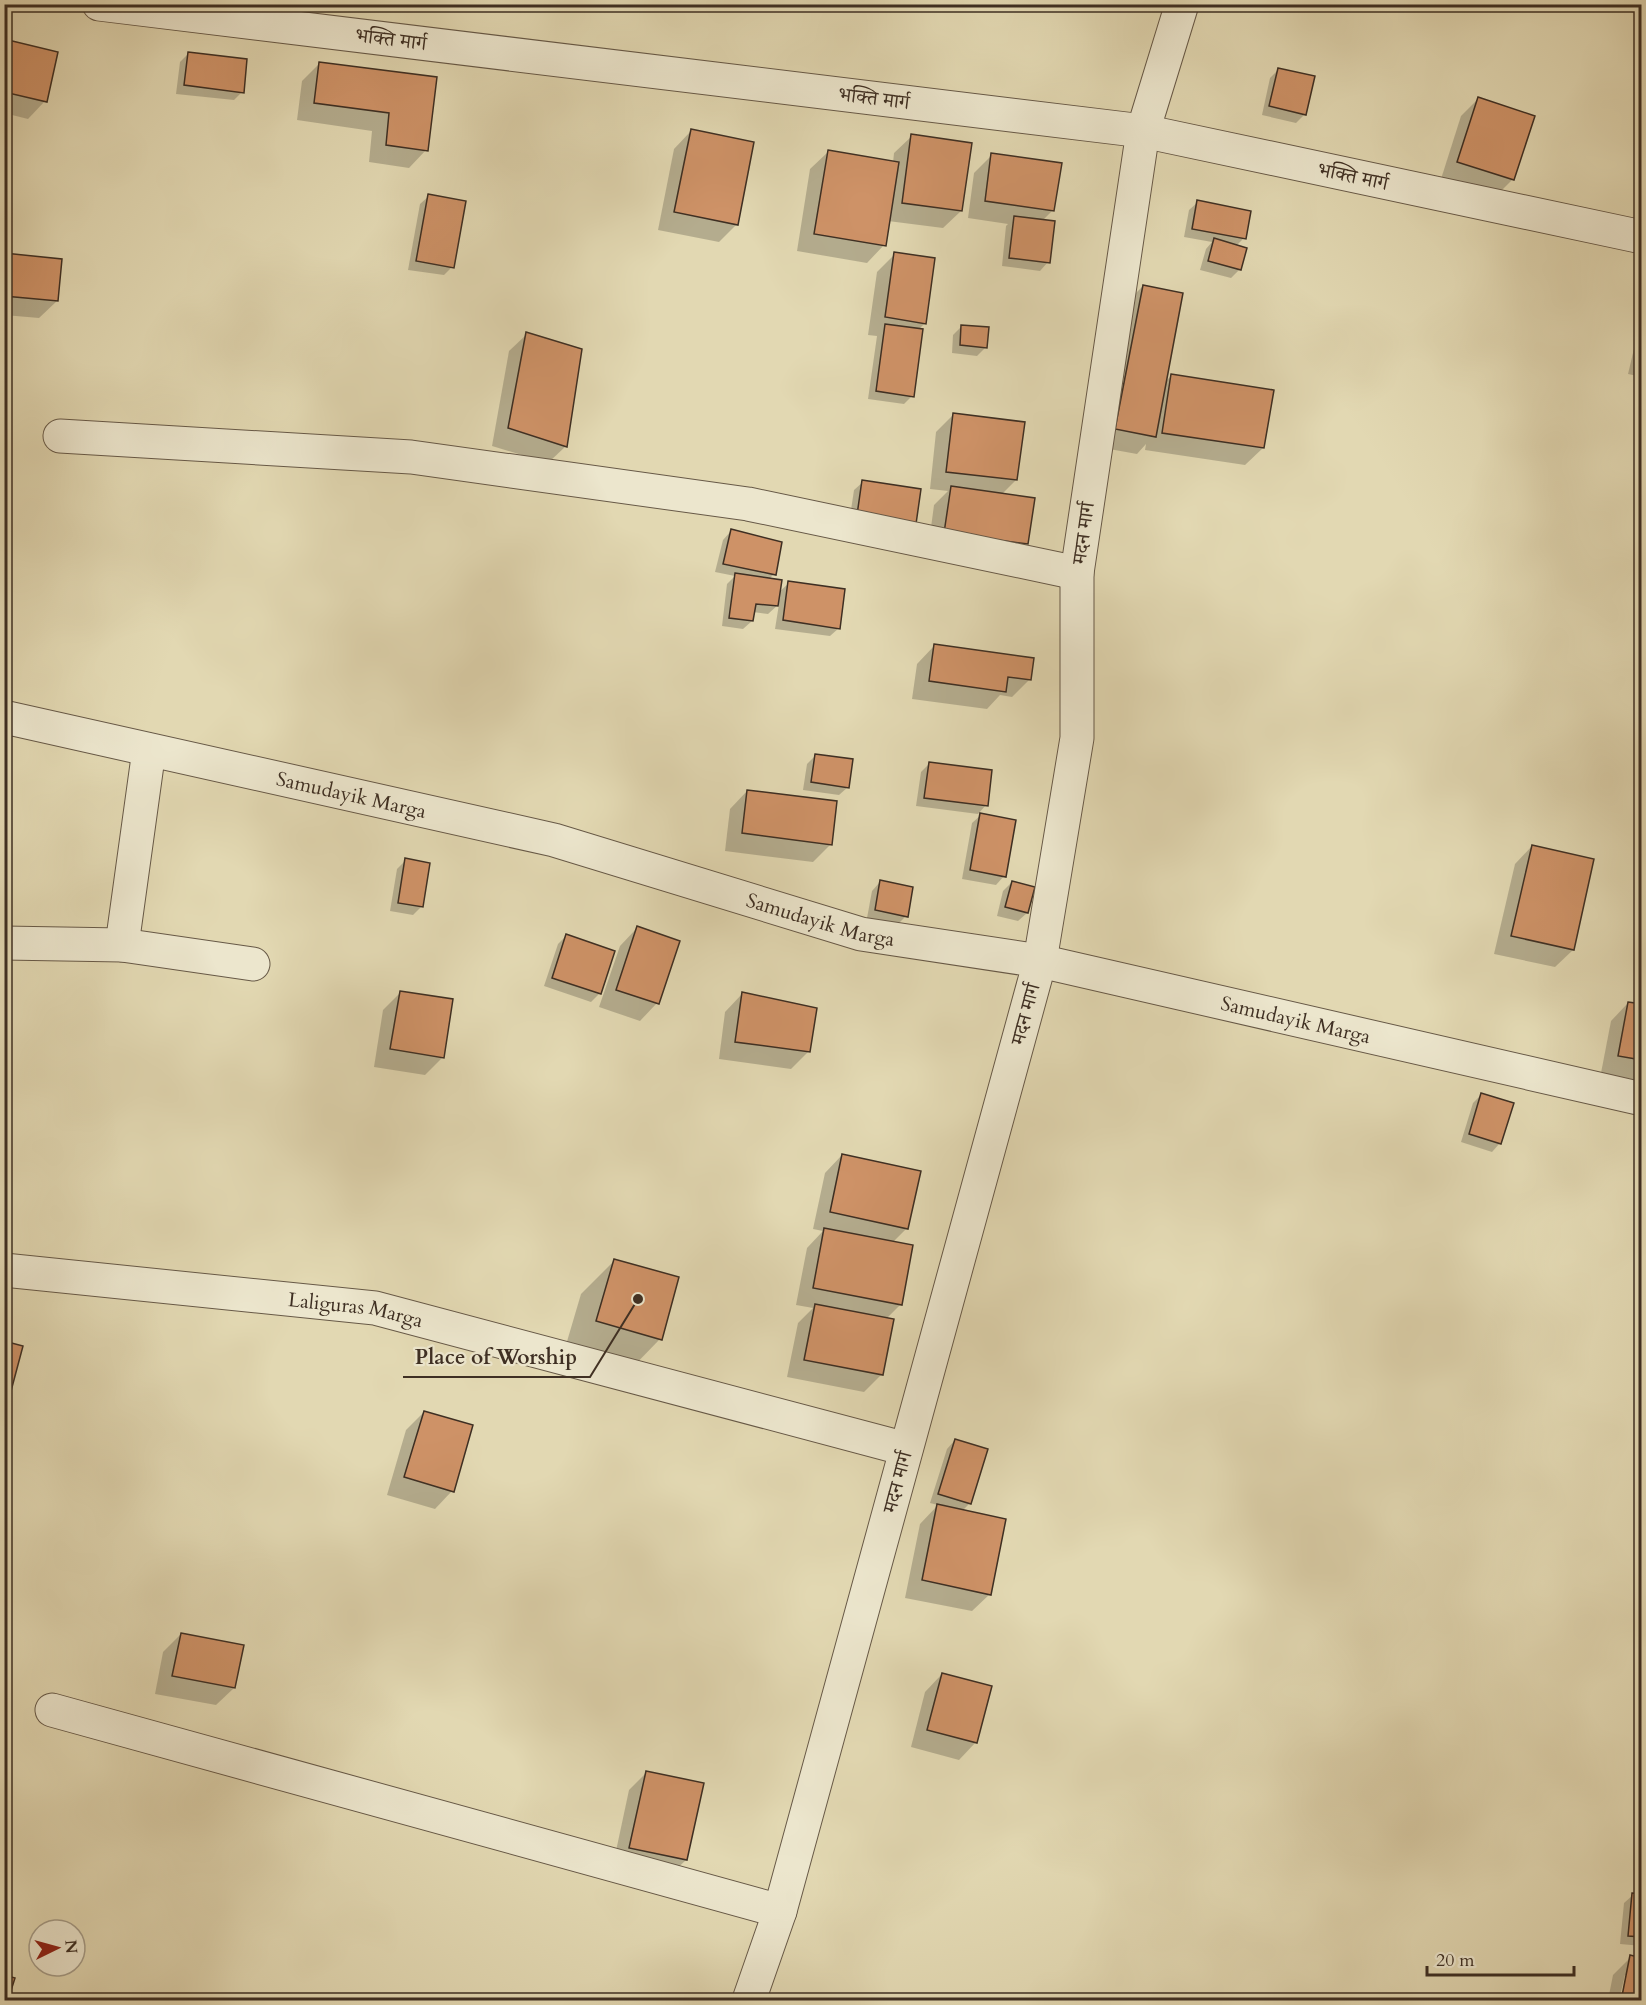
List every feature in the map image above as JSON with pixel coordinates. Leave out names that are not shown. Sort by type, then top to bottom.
[{"type":"street","name":"भक्ति मार्ग","points":[[99,4],[1143,131],[1641,237]]},
{"type":"street","name":"मदन मार्ग","points":[[749,2001],[780,1911],[1040,961],[1077,738],[1077,573],[1143,131],[1182,4]]},
{"type":"street","points":[[60,436],[411,457],[748,504],[1077,573]]},
{"type":"street","name":"Samudayik Marga","points":[[4,717],[554,840],[861,934],[1040,961],[1641,1099]]},
{"type":"street","points":[[122,945],[149,750]]},
{"type":"street","points":[[4,943],[122,945],[253,964]]},
{"type":"street","name":"Laliguras Marga","points":[[4,1270],[375,1308],[906,1449]]},
{"type":"street","points":[[52,1710],[780,1911]]},
{"type":"building","points":[[4,39],[58,52],[47,102],[4,92]]},
{"type":"building","points":[[188,52],[247,59],[244,93],[184,85]]},
{"type":"building","points":[[319,62],[437,77],[428,151],[386,145],[389,113],[314,103]]},
{"type":"building","points":[[1278,68],[1315,76],[1306,115],[1269,106]]},
{"type":"building","points":[[1478,97],[1535,116],[1514,180],[1457,162]]},
{"type":"building","points":[[691,129],[754,142],[738,225],[674,212]]},
{"type":"building","points":[[911,134],[972,143],[962,211],[902,203]]},
{"type":"building","points":[[828,150],[899,162],[886,246],[814,234]]},
{"type":"building","points":[[991,153],[1062,163],[1054,211],[985,201]]},
{"type":"building","points":[[428,194],[466,201],[454,268],[416,261]]},
{"type":"building","points":[[1197,200],[1251,211],[1246,239],[1192,229]]},
{"type":"building","points":[[1014,216],[1055,221],[1050,263],[1009,258]]},
{"type":"building","points":[[1214,238],[1247,248],[1241,270],[1208,261]]},
{"type":"building","points":[[894,252],[935,258],[926,324],[885,317]]},
{"type":"building","points":[[4,253],[62,259],[58,301],[4,296]]},
{"type":"building","points":[[1143,285],[1183,293],[1156,437],[1115,429]]},
{"type":"building","points":[[885,324],[923,329],[914,397],[876,391]]},
{"type":"building","points":[[961,325],[989,327],[987,348],[960,345]]},
{"type":"building","points":[[526,332],[582,349],[567,447],[508,428]]},
{"type":"building","points":[[1642,341],[1642,367],[1636,366]]},
{"type":"building","points":[[1171,374],[1274,390],[1264,448],[1162,433]]},
{"type":"building","points":[[953,413],[1025,422],[1017,480],[946,472]]},
{"type":"building","points":[[862,480],[921,489],[915,531],[856,522]]},
{"type":"building","points":[[951,486],[1035,498],[1028,544],[944,533]]},
{"type":"building","points":[[731,529],[782,542],[776,575],[723,564]]},
{"type":"building","points":[[735,573],[782,580],[778,606],[756,604],[753,621],[729,618]]},
{"type":"building","points":[[788,581],[845,589],[840,629],[783,620]]},
{"type":"building","points":[[934,644],[1034,658],[1031,680],[1008,677],[1006,692],[929,681]]},
{"type":"building","points":[[815,754],[853,759],[849,788],[811,782]]},
{"type":"building","points":[[929,762],[992,770],[988,806],[924,798]]},
{"type":"building","points":[[747,790],[837,801],[832,845],[742,833]]},
{"type":"building","points":[[980,813],[1016,820],[1006,877],[970,870]]},
{"type":"building","points":[[1532,845],[1594,859],[1574,950],[1511,936]]},
{"type":"building","points":[[405,858],[430,863],[423,907],[398,903]]},
{"type":"building","points":[[880,880],[913,887],[908,917],[875,910]]},
{"type":"building","points":[[1012,881],[1035,887],[1028,913],[1005,907]]},
{"type":"building","points":[[637,926],[680,941],[659,1004],[616,990]]},
{"type":"building","points":[[566,934],[615,951],[601,994],[552,978]]},
{"type":"building","points":[[400,991],[453,999],[444,1058],[390,1049]]},
{"type":"building","points":[[742,992],[817,1008],[810,1052],[735,1042]]},
{"type":"building","points":[[1628,1002],[1642,1004],[1642,1060],[1618,1056]]},
{"type":"building","points":[[1481,1093],[1514,1103],[1501,1144],[1469,1134]]},
{"type":"building","points":[[842,1154],[921,1171],[908,1229],[830,1212]]},
{"type":"building","points":[[824,1228],[913,1245],[902,1305],[813,1288]]},
{"type":"building","points":[[614,1259],[679,1277],[662,1340],[596,1321]]},
{"type":"building","points":[[815,1304],[894,1319],[883,1375],[804,1360]]},
{"type":"building","points":[[4,1341],[23,1346],[11,1391],[4,1389]]},
{"type":"building","points":[[424,1411],[473,1425],[454,1492],[404,1477]]},
{"type":"building","points":[[955,1439],[988,1449],[971,1504],[938,1494]]},
{"type":"building","points":[[937,1504],[1006,1519],[991,1595],[922,1580]]},
{"type":"building","points":[[181,1633],[244,1645],[235,1688],[172,1676]]},
{"type":"building","points":[[942,1673],[992,1686],[977,1743],[927,1730]]},
{"type":"building","points":[[646,1771],[704,1783],[687,1860],[629,1848]]},
{"type":"building","points":[[1632,1893],[1642,1894],[1642,1937],[1628,1936]]},
{"type":"building","points":[[1630,1955],[1642,1958],[1642,2000],[1622,1996]]},
{"type":"building","points":[[4,1975],[15,1978],[8,2000],[4,2000]]},
{"type":"place","name":"Place of Worship","points":[[638,1299]]}]
